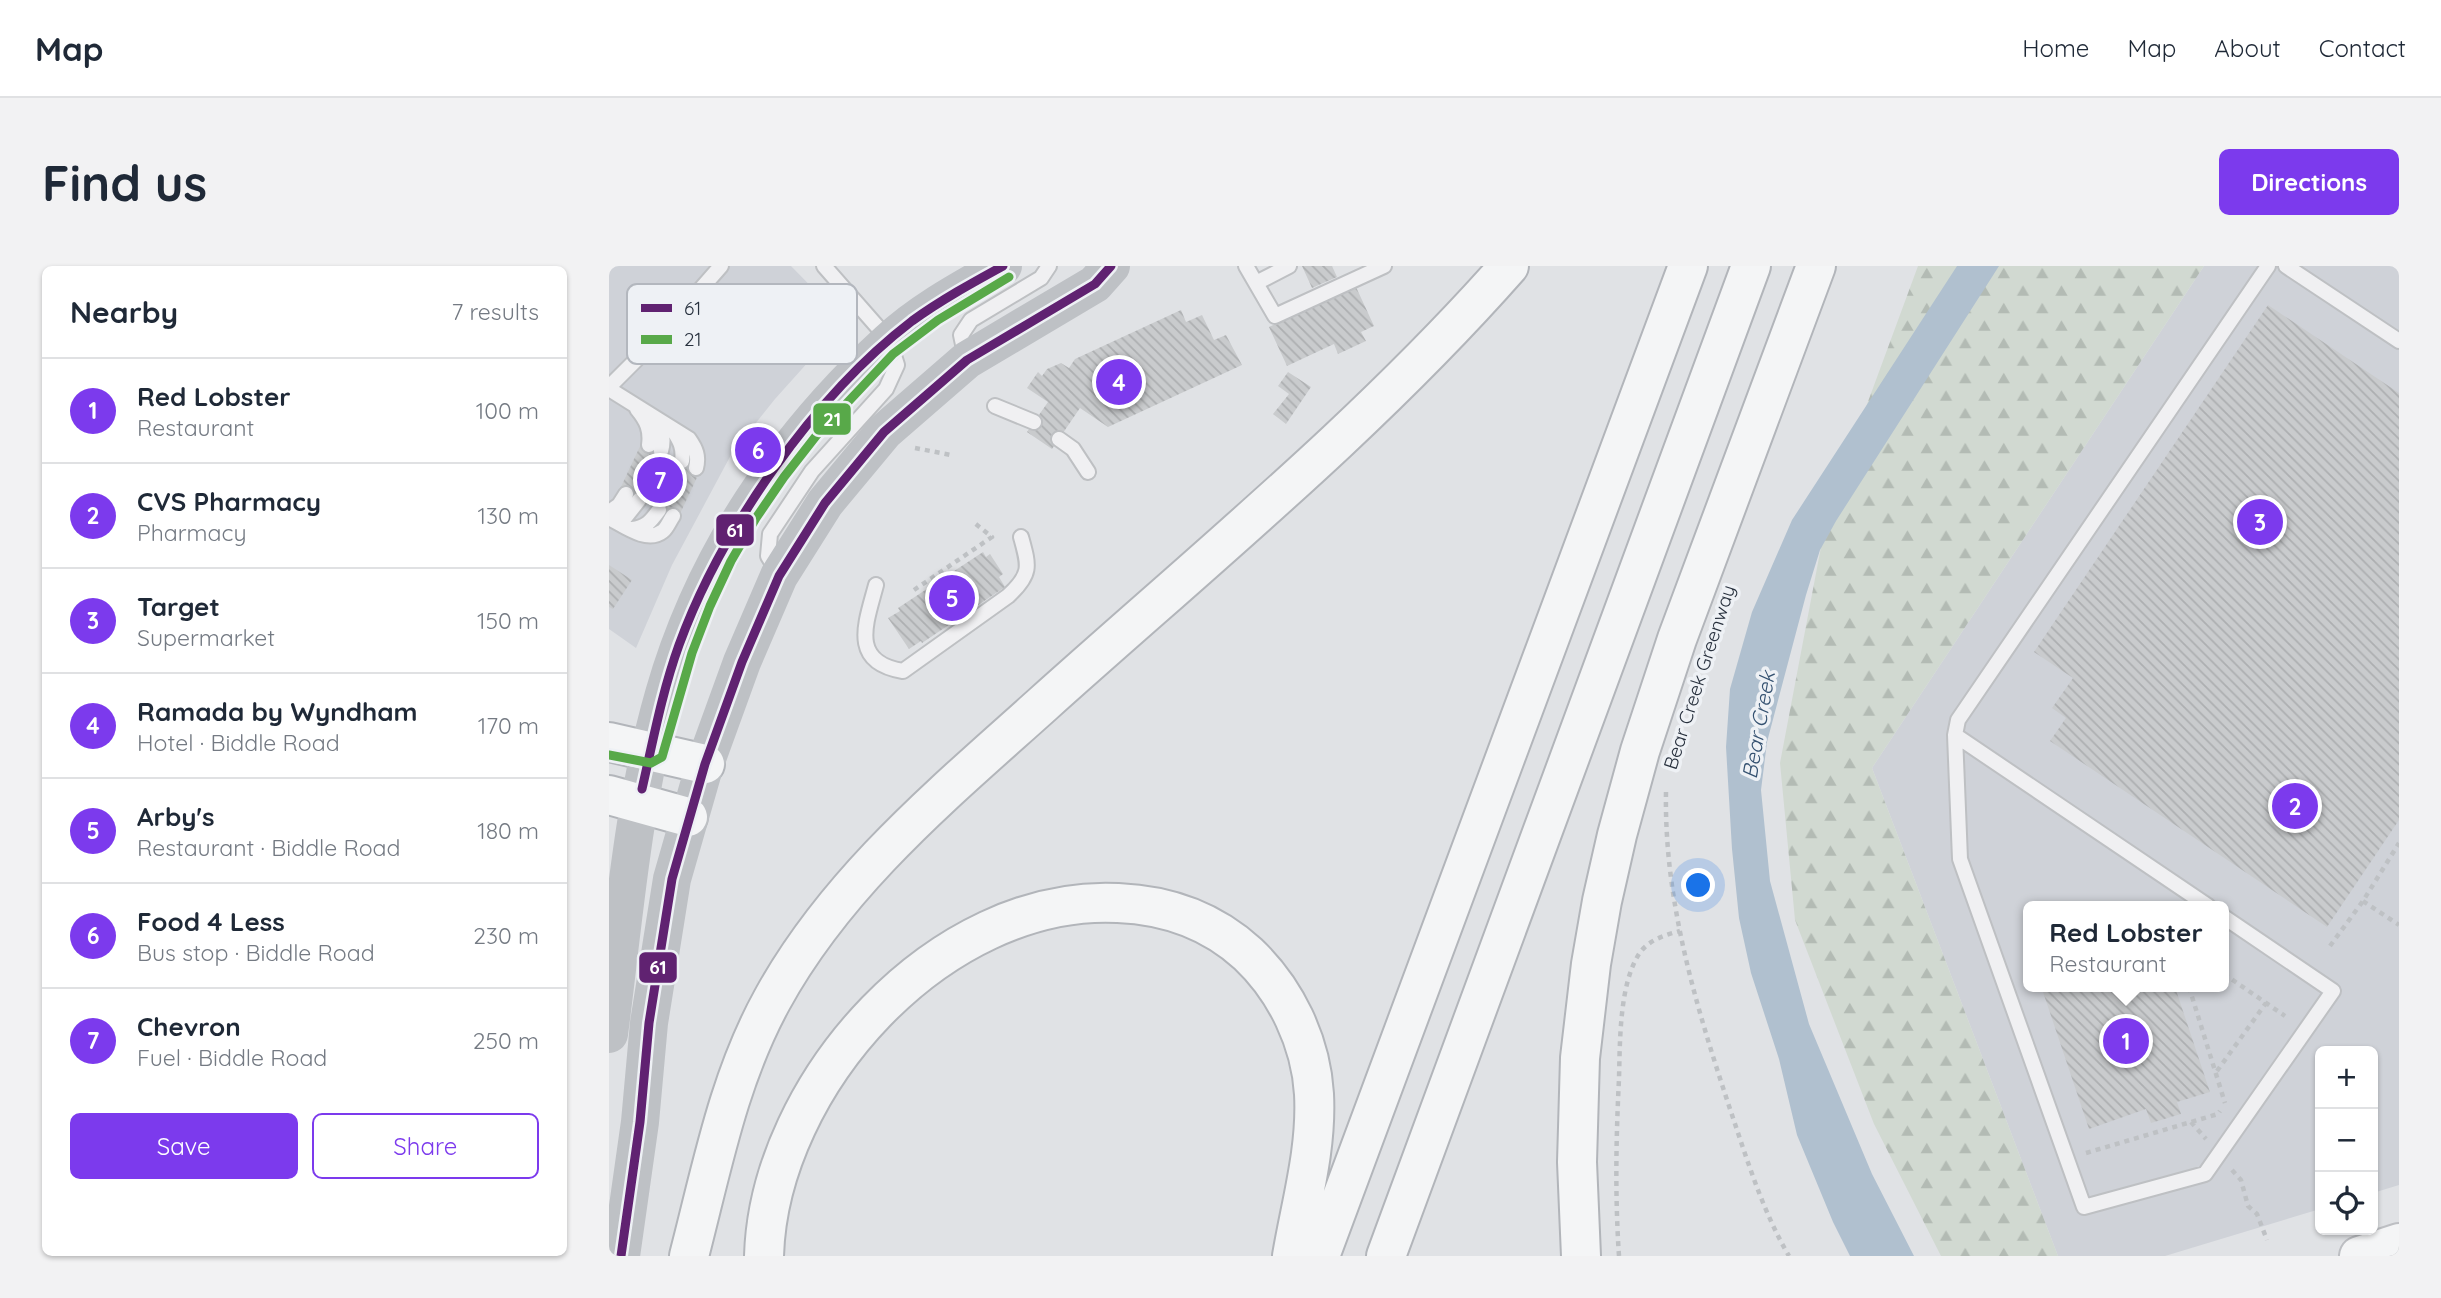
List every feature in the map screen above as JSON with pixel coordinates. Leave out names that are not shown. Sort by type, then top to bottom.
[{"type":"main road","points":[[609,1034],[624,799],[651,751],[664,694],[684,634],[736,524],[777,464],[814,419],[889,340],[953,294],[1003,266]]},
{"type":"main road","points":[[621,1256],[640,1122],[649,1023],[672,879],[705,764],[742,662],[779,576],[825,503],[884,432],[967,360],[1095,284],[1111,266]]},
{"type":"main road","points":[[689,1256],[727,1102],[762,1018],[803,951],[835,908],[870,868],[944,793],[1296,479],[1362,417],[1509,266]]},
{"type":"main road","points":[[1320,1256],[1688,266]]},
{"type":"main road","points":[[1386,1256],[1751,266]]},
{"type":"main road","points":[[1581,1256],[1577,1173],[1580,1058],[1591,964],[1617,835],[1640,751],[1677,639],[1816,266]]},
{"type":"main road","points":[[609,742],[705,764]]},
{"type":"main road","points":[[624,799],[688,817]]},
{"type":"main road","points":[[764,1256],[772,1193],[786,1150],[806,1106],[837,1058],[873,1014],[919,973],[962,944],[1008,920],[1044,909],[1094,902],[1152,906],[1171,910],[1209,926],[1239,946],[1264,970],[1288,1004],[1305,1044],[1314,1094],[1311,1155],[1292,1256]]},
{"type":"main road","points":[[706,1256],[709,1180]]},
{"type":"main road","points":[[2359,1256],[2399,1243]]},
{"type":"lane","points":[[705,284],[721,266]]},
{"type":"lane","points":[[824,266],[840,284]]},
{"type":"lane","points":[[967,360],[961,335],[971,320],[1041,278],[1049,266]]},
{"type":"lane","points":[[1246,266],[1275,316],[1384,266]]},
{"type":"lane","points":[[1256,283],[1289,266]]},
{"type":"lane","points":[[2229,920],[2333,991],[2205,1174],[2084,1207],[1960,859],[1955,735],[1958,720],[2268,266]]},
{"type":"lane","points":[[2286,266],[2399,341]]},
{"type":"lane","points":[[779,576],[768,556],[770,534],[812,471],[886,389],[897,365],[889,340],[857,304]]},
{"type":"lane","points":[[633,364],[609,388],[689,439],[696,448],[696,468]]},
{"type":"lane","points":[[633,405],[646,420],[655,448],[664,442],[662,430],[653,417]]},
{"type":"lane","points":[[995,406],[1034,422]]},
{"type":"lane","points":[[671,428],[680,440],[682,461]]},
{"type":"lane","points":[[1059,439],[1073,449],[1088,472]]},
{"type":"lane","points":[[612,517],[624,519],[632,497]]},
{"type":"lane","points":[[632,529],[650,523],[659,510]]},
{"type":"lane","points":[[612,517],[632,529],[652,536],[663,531],[673,516]]},
{"type":"lane","points":[[876,585],[866,624],[866,645],[873,659],[886,668],[903,671],[1009,596],[1023,582],[1029,565],[1021,537]]},
{"type":"lane","points":[[1955,735],[2201,901]]},
{"type":"path","points":[[904,446],[951,455]]},
{"type":"path","points":[[914,590],[992,537],[972,521]]},
{"type":"path","name":"Bear Creek Greenway","points":[[1666,788],[1668,857],[1696,1004],[1746,1158],[1775,1231],[1789,1256]]},
{"type":"path","points":[[2330,946],[2363,901],[2399,843]]},
{"type":"path","points":[[2363,901],[2399,925]]},
{"type":"path","points":[[1619,1256],[1616,1156],[1620,1038],[1627,984],[1632,965],[1641,950],[1651,941],[1680,931]]},
{"type":"path","points":[[2229,977],[2285,1016]]},
{"type":"path","points":[[2087,1154],[2218,1114],[2226,1102],[2191,992]]},
{"type":"path","points":[[2216,1072],[2266,1003]]},
{"type":"path","points":[[2191,1122],[2241,1180],[2248,1206],[2257,1214],[2267,1240]]},
{"type":"shaded area","points":[[609,266],[791,266],[809,284],[627,284],[627,364],[806,364],[732,453],[672,565],[636,648],[609,629]]},
{"type":"shaded area","points":[[2204,266],[2399,266],[2399,1185],[2378,1191],[2378,1046],[2315,1046],[2315,1211],[2165,1256],[2058,1256],[1872,768]]},
{"type":"green space","points":[[1918,266],[2204,266],[1872,768],[2058,1256],[1941,1256],[1874,1124],[1795,920],[1780,763],[1828,510]]},
{"type":"water","name":"Bear Creek","points":[[1957,266],[1999,266],[1820,550],[1767,742],[1761,790],[1770,881],[1809,1024],[1872,1174],[1914,1256],[1850,1256],[1797,1135],[1779,1059],[1751,973],[1739,918],[1726,747],[1730,689],[1752,612],[1792,520]]},
{"type":"building","points":[[1302,266],[1332,266],[1337,277],[1312,288]]},
{"type":"building","points":[[1356,287],[1374,326],[1361,332],[1366,341],[1338,354],[1334,344],[1287,366],[1269,327]]},
{"type":"building","points":[[2268,305],[2399,393],[2399,820],[2327,927],[2050,741],[2066,718],[2052,708],[2073,678],[2034,652]]},
{"type":"building","points":[[1181,310],[1186,322],[1202,315],[1214,340],[1226,335],[1242,365],[1108,427],[1080,408],[1052,449],[1027,432],[1048,402],[1027,388],[1038,372],[1042,376],[1047,369],[1061,363],[1069,368],[1075,359]]},
{"type":"building","points":[[1288,372],[1311,387],[1286,424],[1273,414],[1289,394],[1278,386]]},
{"type":"building","points":[[642,442],[701,469],[678,518],[619,491]]},
{"type":"building","points":[[983,552],[986,557],[990,554],[1003,574],[999,577],[1005,587],[909,649],[888,618],[900,611],[898,608]]},
{"type":"building","points":[[609,565],[632,580],[613,609],[609,607]]},
{"type":"building","points":[[2043,992],[2177,992],[2210,1092],[2177,1102],[2181,1114],[2151,1123],[2146,1109],[2089,1129]]},
{"type":"transit line","name":"61","points":[[642,789],[668,681],[697,601],[719,556],[775,468],[806,426],[840,387],[876,352],[923,313],[1003,266]]},
{"type":"transit line","name":"61","points":[[621,1256],[640,1122],[649,1023],[672,879],[705,764],[742,662],[779,576],[825,503],[884,432],[967,360],[1095,284],[1111,266]]},
{"type":"transit line","name":"21","points":[[609,755],[651,763],[662,757],[692,653],[731,561],[756,518],[816,436],[893,354],[938,320],[1009,277]]},
{"type":"place","name":"Ramada by Wyndham","points":[[1119,382]]},
{"type":"place","name":"Food 4 Less","points":[[758,450]]},
{"type":"place","name":"Chevron","points":[[660,480]]},
{"type":"place","name":"Target","points":[[2260,522]]},
{"type":"place","name":"Arby's","points":[[952,598]]},
{"type":"place","name":"CVS Pharmacy","points":[[2295,806]]},
{"type":"place","name":"Red Lobster","points":[[2126,1041]]}]
